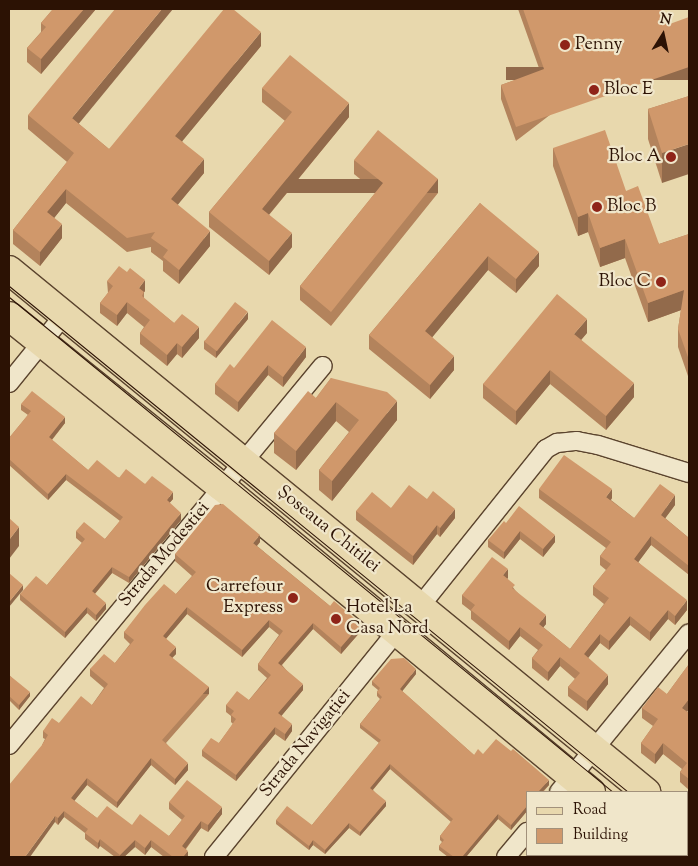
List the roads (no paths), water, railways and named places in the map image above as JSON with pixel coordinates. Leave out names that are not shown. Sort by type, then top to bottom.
[{"type":"main road","name":"Șoseaua Chitilei","points":[[9,270],[421,605],[645,791]]},
{"type":"main road","name":"Șoseaua Chitilei","points":[[9,316],[222,486],[397,631],[574,787]]},
{"type":"street","points":[[9,384],[64,315]]},
{"type":"street","name":"Strada Modestiei","points":[[9,745],[322,366]]},
{"type":"street","points":[[421,605],[546,449],[557,443],[576,441],[613,448],[689,473]]},
{"type":"street","name":"Strada Navigației","points":[[214,857],[397,631]]},
{"type":"street","points":[[574,787],[594,749],[689,632]]},
{"type":"street","points":[[506,857],[526,833]]},
{"type":"tram line","points":[[9,286],[627,791]]},
{"type":"tram line","points":[[9,297],[612,791]]},
{"type":"place","name":"Penny","points":[[565,45]]},
{"type":"place","name":"Bloc E","points":[[594,90]]},
{"type":"place","name":"Bloc A","points":[[671,157]]},
{"type":"place","name":"Bloc B","points":[[597,207]]},
{"type":"place","name":"Bloc C","points":[[661,282]]},
{"type":"place","name":"Carrefour Express","points":[[293,598]]},
{"type":"place","name":"Hotel La Casa Nord","points":[[336,619]]}]
